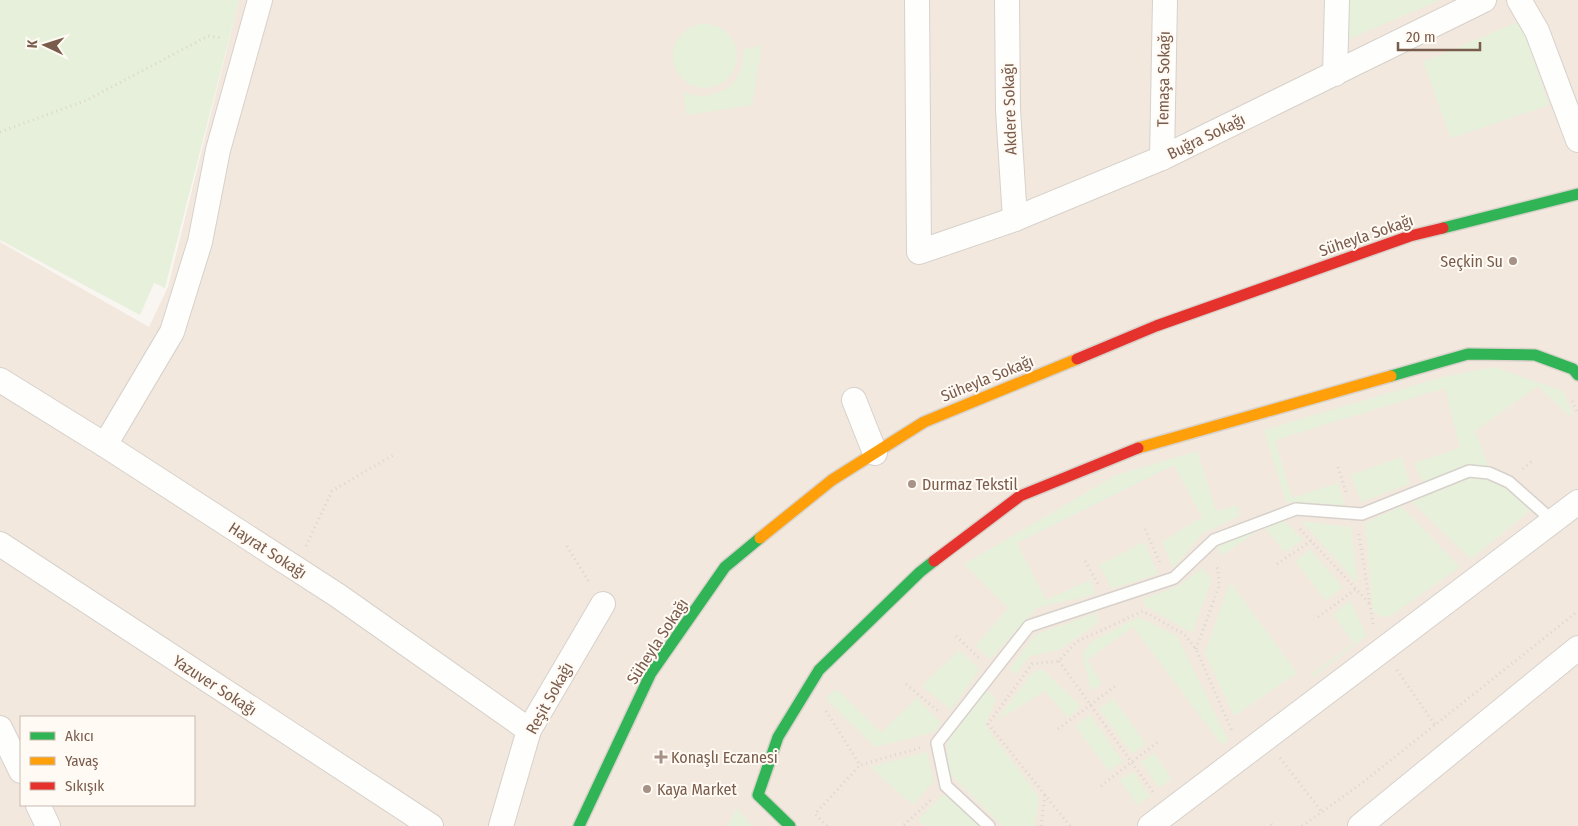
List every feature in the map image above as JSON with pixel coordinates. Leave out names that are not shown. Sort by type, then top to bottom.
[{"type":"street","points":[[105,445],[172,332],[200,242],[218,150],[260,0]]},
{"type":"street","name":"Buğra Sokağı","points":[[917,0],[919,252],[1015,219],[1162,158],[1484,0]]},
{"type":"street","name":"Akdere Sokağı","points":[[1007,0],[1008,110],[1015,219]]},
{"type":"street","name":"Temaşa Sokağı","points":[[1162,158],[1165,0]]},
{"type":"street","points":[[1335,74],[1337,0]]},
{"type":"street","points":[[1519,0],[1537,31],[1578,140]]},
{"type":"street","name":"Süheyla Sokağı","points":[[580,826],[651,673],[725,567],[832,480],[924,422],[1156,326],[1410,236],[1578,194]]},
{"type":"street","points":[[790,826],[758,795],[778,737],[819,670],[920,572],[1020,496],[1129,450],[1468,354],[1535,354],[1573,369],[1578,375]]},
{"type":"street","name":"Hayrat Sokağı","points":[[0,380],[105,445],[337,595],[529,730]]},
{"type":"street","points":[[854,400],[875,453]]},
{"type":"street","points":[[1150,826],[1578,502]]},
{"type":"street","name":"Yazuver Sokağı","points":[[0,544],[431,826]]},
{"type":"street","name":"Reşit Sokağı","points":[[501,826],[529,730],[603,604]]},
{"type":"street","points":[[1360,826],[1578,648]]},
{"type":"street","points":[[0,728],[20,769]]},
{"type":"street","points":[[38,806],[48,826]]},
{"type":"lane","points":[[989,826],[946,786],[937,743],[1029,626],[1174,578],[1214,540],[1296,509],[1362,514],[1469,471],[1489,473],[1509,482],[1553,521]]},
{"type":"path","points":[[0,132],[88,100],[208,36],[248,43]]},
{"type":"path","points":[[1569,397],[1578,414]]},
{"type":"path","points":[[296,568],[332,491],[395,454]]},
{"type":"path","points":[[1338,467],[1358,524],[1374,630]]},
{"type":"path","points":[[1285,513],[1370,603]]},
{"type":"path","points":[[1145,529],[1167,580]]},
{"type":"path","points":[[1277,564],[1311,541]]},
{"type":"path","points":[[567,546],[603,604]]},
{"type":"path","points":[[1196,650],[1219,586],[1218,568],[1204,549]]},
{"type":"path","points":[[1318,617],[1356,589]]},
{"type":"path","points":[[1302,826],[1362,783],[1578,611]]},
{"type":"path","points":[[1070,826],[988,724],[1032,664],[1059,661],[1076,642],[1143,612],[1184,634],[1196,650],[1234,735]]},
{"type":"path","points":[[1059,661],[1154,794]]},
{"type":"path","points":[[1392,662],[1435,725]]},
{"type":"path","points":[[906,684],[953,723]]},
{"type":"path","points":[[1058,729],[1117,685]]},
{"type":"path","points":[[823,707],[860,765]]},
{"type":"path","points":[[1101,786],[1159,741]]},
{"type":"path","points":[[827,826],[815,814],[860,765],[937,743]]},
{"type":"path","points":[[1274,752],[1322,812]]},
{"type":"path","points":[[904,825],[946,786]]},
{"type":"path","points":[[1042,826],[1045,795]]},
{"type":"shaded area","points":[[239,0],[1578,0],[1578,826],[0,826],[0,242],[149,327],[168,287]]},
{"type":"green space","points":[[0,0],[239,0],[165,288],[154,283],[140,315],[0,240]]},
{"type":"green space","points":[[1350,0],[1440,0],[1349,39]]},
{"type":"green space","points":[[1520,21],[1549,105],[1451,138],[1423,62]]},
{"type":"green space","points":[[699,24],[711,24],[728,33],[735,44],[737,56],[735,68],[728,79],[711,88],[699,88],[687,83],[678,74],[673,62],[673,50],[678,38],[687,29]]},
{"type":"green space","points":[[762,45],[752,105],[687,115],[683,92],[700,96],[717,93],[724,89],[737,78],[741,70],[743,50]]},
{"type":"green space","points":[[1494,367],[1563,391],[1572,413],[1569,416],[1538,386],[1475,431],[1489,468],[1468,465],[1424,484],[1414,463],[1460,448],[1445,388],[1275,440],[1292,498],[1338,483],[1345,505],[1286,502],[1264,430],[1439,378]]},
{"type":"green space","points":[[1197,451],[1216,511],[1237,505],[1240,516],[1202,534],[1173,568],[1162,542],[1202,517],[1174,465],[1017,543],[1046,600],[1090,580],[1096,594],[1037,608],[990,659],[976,646],[1008,608],[964,564],[1116,475]]},
{"type":"green space","points":[[1401,457],[1410,484],[1361,502],[1351,475]]},
{"type":"green space","points":[[1476,476],[1496,481],[1531,510],[1471,559],[1411,501]]},
{"type":"green space","points":[[1401,506],[1460,567],[1391,616],[1382,617],[1373,611],[1365,523]]},
{"type":"green space","points":[[1281,517],[1303,540],[1285,552],[1264,527],[1221,556],[1217,547]]},
{"type":"green space","points":[[1301,521],[1351,527],[1358,584]]},
{"type":"green space","points":[[1144,542],[1158,574],[1112,589],[1099,565]]},
{"type":"green space","points":[[1310,549],[1343,587],[1326,601],[1295,561]]},
{"type":"green space","points":[[1202,568],[1212,579],[1192,633],[1145,606],[1143,599],[1178,586]]},
{"type":"green space","points":[[1230,582],[1297,673],[1234,716],[1205,653]]},
{"type":"green space","points":[[1350,600],[1367,636],[1313,677],[1310,675],[1354,643],[1333,615]]},
{"type":"green space","points":[[1096,613],[1098,623],[1059,650],[1030,656],[1016,674],[1009,669],[1035,635]]},
{"type":"green space","points":[[1139,617],[1177,636],[1228,740],[1222,745],[1133,627],[1087,660],[1102,683],[1091,691],[1082,654],[1092,641]]},
{"type":"green space","points":[[959,650],[980,669],[951,710],[922,686]]},
{"type":"green space","points":[[1042,669],[1081,706],[1068,718],[1045,691],[996,721],[1033,672]]},
{"type":"green space","points":[[837,689],[881,732],[917,698],[941,723],[934,732],[875,747],[825,698]]},
{"type":"green space","points":[[986,690],[996,699],[985,725],[1039,797],[1035,826],[1002,826],[948,772],[947,742]]},
{"type":"green space","points":[[1113,698],[1146,744],[1132,754],[1099,709]]},
{"type":"green space","points":[[1090,715],[1123,761],[1109,771],[1075,726]]},
{"type":"green space","points":[[927,752],[934,781],[913,805],[870,767]]},
{"type":"green space","points":[[1154,753],[1172,779],[1159,788],[1141,762]]},
{"type":"green space","points":[[1133,771],[1150,796],[1137,805],[1120,780]]},
{"type":"green space","points":[[945,792],[980,826],[924,826],[918,820]]},
{"type":"green space","points":[[737,808],[752,826],[727,826]]},
{"type":"traffic: fast","points":[[1443,228],[1578,194]]},
{"type":"traffic: fast","points":[[1391,376],[1468,354],[1535,355],[1573,369],[1578,375]]},
{"type":"traffic: fast","points":[[579,826],[651,673],[725,567],[760,538]]},
{"type":"traffic: fast","points":[[790,826],[758,795],[778,737],[819,670],[920,572],[934,561]]},
{"type":"traffic: slow","points":[[760,538],[832,480],[924,422],[1077,359]]},
{"type":"traffic: slow","points":[[1138,448],[1391,376]]},
{"type":"traffic: jam","points":[[1077,359],[1156,326],[1410,236],[1443,228]]},
{"type":"traffic: jam","points":[[934,561],[1020,496],[1138,448]]},
{"type":"place","name":"Seçkin Su","points":[[1513,261]]},
{"type":"place","name":"Durmaz Tekstil","points":[[912,484]]},
{"type":"place","name":"Konaşlı Eczanesi","points":[[661,757]]},
{"type":"place","name":"Kaya Market","points":[[647,789]]}]
